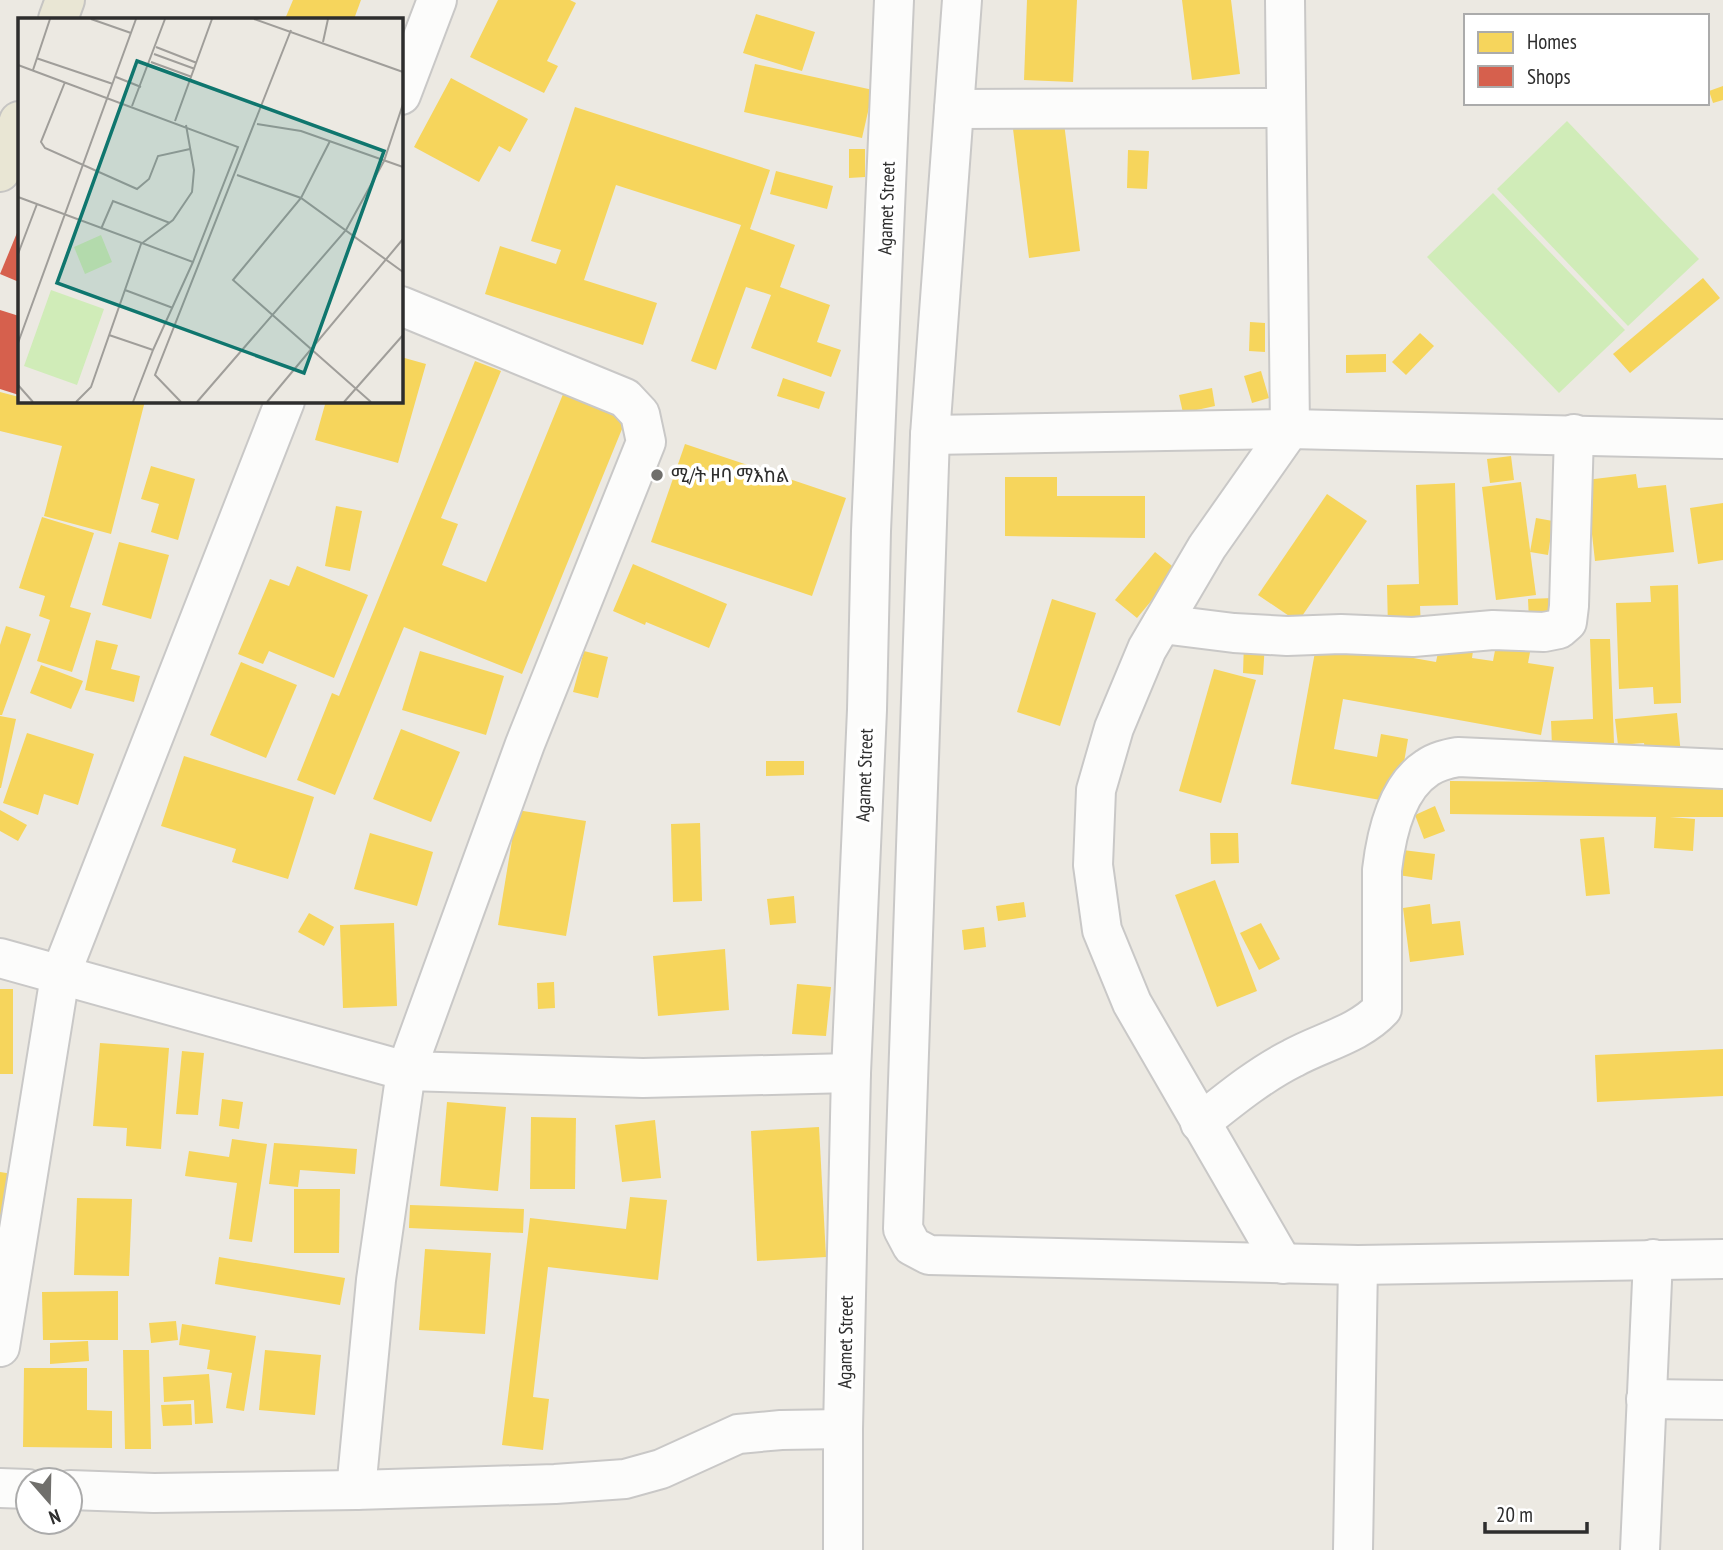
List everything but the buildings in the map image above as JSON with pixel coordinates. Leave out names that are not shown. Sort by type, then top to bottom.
[{"type":"main road","points":[[58,18],[65,0]]},
{"type":"main road","points":[[5,169],[18,124]]},
{"type":"street","points":[[402,92],[437,0]]},
{"type":"street","name":"Agamet Street","points":[[843,1550],[843,1429],[852,1073],[894,0]]},
{"type":"street","points":[[962,0],[930,435],[903,1229],[912,1246],[929,1255],[1283,1264],[1723,1259]]},
{"type":"street","points":[[1283,1264],[1132,1003],[1102,930],[1093,865],[1096,790],[1114,728],[1147,649],[1207,547],[1290,429],[1285,0]]},
{"type":"street","points":[[954,108],[1286,108]]},
{"type":"street","points":[[356,1490],[376,1280],[406,1071],[525,744],[646,442],[640,414],[625,398],[402,306]]},
{"type":"street","points":[[0,1347],[61,976],[285,402]]},
{"type":"street","points":[[930,435],[1290,429],[1723,439]]},
{"type":"street","points":[[1162,624],[1287,636],[1413,636],[1493,630],[1544,632],[1559,629],[1566,622],[1569,606],[1574,434]]},
{"type":"street","points":[[1200,1123],[1244,1088],[1291,1058],[1362,1026],[1382,1009],[1382,870],[1385,848],[1400,803],[1413,780],[1426,768],[1458,757],[1723,769]]},
{"type":"street","points":[[0,958],[406,1071],[643,1078],[852,1073]]},
{"type":"street","points":[[1640,1550],[1653,1259]]},
{"type":"street","points":[[1353,1550],[1357,1265]]},
{"type":"street","points":[[1646,1399],[1723,1399]]},
{"type":"street","points":[[84,1490],[154,1493],[356,1490],[555,1484],[625,1479],[661,1469],[738,1434],[843,1429]]},
{"type":"green space","points":[[1567,121],[1699,259],[1628,326],[1497,189]]},
{"type":"green space","points":[[1493,193],[1625,330],[1559,393],[1427,257]]},
{"type":"place","name":"ሚ/ት ዞባ ማእከል","points":[[657,475]]}]
